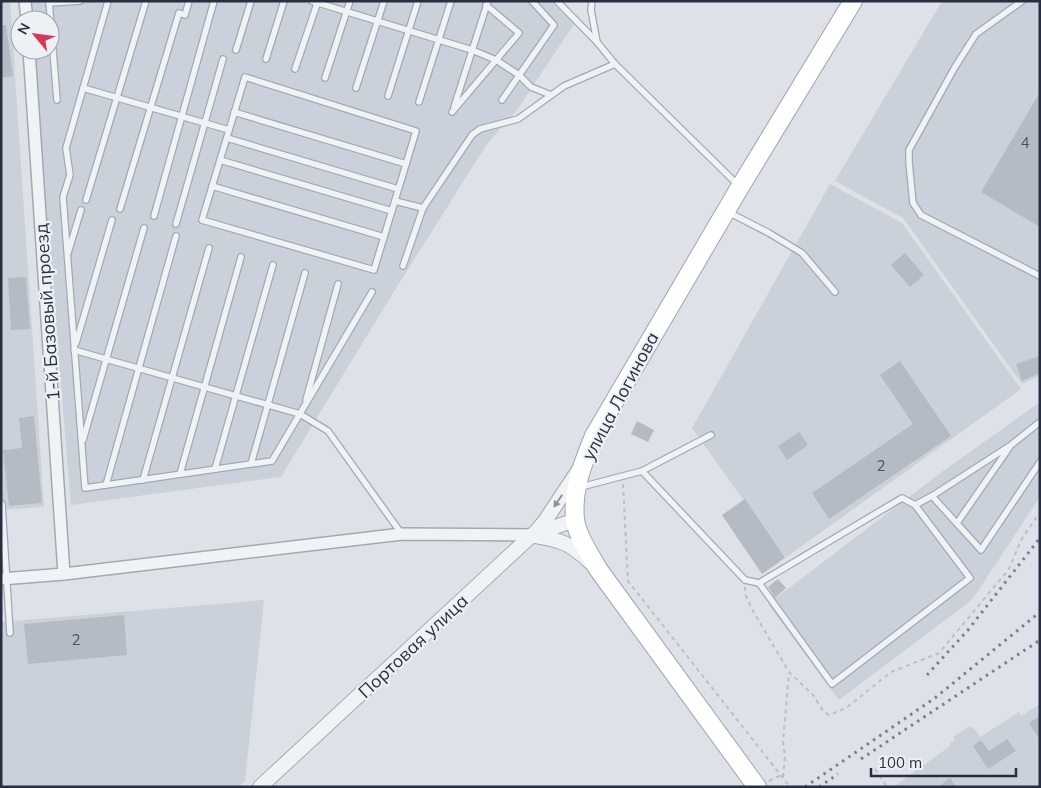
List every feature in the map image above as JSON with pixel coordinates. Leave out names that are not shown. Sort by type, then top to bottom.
[{"type":"main road","name":"улица Логинова","points":[[761,785],[598,569],[581,537],[575,520],[576,488],[582,465],[594,436],[740,187],[853,1]]},
{"type":"street","name":"1-й Базовый проезд","points":[[30,60],[64,574]]},
{"type":"street","points":[[532,535],[545,521],[582,465]]},
{"type":"street","name":"Портовая улица","points":[[260,787],[532,535],[575,520]]},
{"type":"street","points":[[4,579],[64,574],[402,534],[532,535],[556,539],[574,547],[598,569]]},
{"type":"lane","points":[[56,100],[49,2],[80,1]]},
{"type":"lane","points":[[108,1],[66,148],[70,176],[62,197],[85,488],[272,461],[372,292]]},
{"type":"lane","points":[[86,200],[146,1]]},
{"type":"lane","points":[[120,209],[179,14],[185,15],[189,1]]},
{"type":"lane","points":[[154,216],[214,1]]},
{"type":"lane","points":[[236,50],[251,1]]},
{"type":"lane","points":[[266,60],[284,1]]},
{"type":"lane","points":[[325,78],[350,1]]},
{"type":"lane","points":[[356,88],[384,1]]},
{"type":"lane","points":[[388,96],[418,1]]},
{"type":"lane","points":[[419,102],[451,1]]},
{"type":"lane","points":[[502,100],[554,24],[532,1]]},
{"type":"lane","points":[[557,1],[597,42],[615,64],[740,187]]},
{"type":"lane","points":[[592,1],[591,10],[597,42]]},
{"type":"lane","points":[[1022,1],[976,34],[955,67],[909,150],[909,162],[914,204],[921,215],[1040,276]]},
{"type":"lane","points":[[295,69],[316,2],[472,50],[496,60],[518,75],[531,87],[551,95]]},
{"type":"lane","points":[[487,3],[519,33],[452,112],[472,50],[487,3]]},
{"type":"lane","points":[[176,224],[223,59]]},
{"type":"lane","points":[[403,266],[423,208],[472,135],[480,130],[518,119],[564,86],[615,64]]},
{"type":"lane","points":[[245,77],[416,131],[374,270],[202,220],[229,130],[245,77]]},
{"type":"lane","points":[[83,88],[229,130]]},
{"type":"lane","points":[[234,112],[406,164]]},
{"type":"lane","points":[[226,138],[398,189]]},
{"type":"lane","points":[[220,160],[392,211]]},
{"type":"lane","points":[[212,186],[384,237]]},
{"type":"lane","points":[[395,201],[423,208]]},
{"type":"lane","points":[[67,257],[81,210]]},
{"type":"lane","points":[[726,211],[769,232],[802,253],[836,292]]},
{"type":"lane","points":[[74,349],[112,220]]},
{"type":"lane","points":[[82,444],[144,228]]},
{"type":"lane","points":[[106,486],[176,236]]},
{"type":"lane","points":[[143,480],[209,248]]},
{"type":"lane","points":[[180,474],[241,257]]},
{"type":"lane","points":[[215,469],[273,265]]},
{"type":"lane","points":[[251,464],[305,273]]},
{"type":"lane","points":[[304,408],[338,284]]},
{"type":"lane","points":[[74,349],[300,414],[328,431],[402,534]]},
{"type":"lane","points":[[915,505],[1011,445],[1040,422]]},
{"type":"lane","points":[[576,488],[642,472],[711,435]]},
{"type":"lane","points":[[957,523],[1011,445]]},
{"type":"lane","points":[[932,496],[981,550],[1040,462]]},
{"type":"lane","points":[[642,472],[745,580],[759,583],[832,684],[970,578],[915,505],[902,498],[759,583]]},
{"type":"lane","points":[[2,504],[4,579],[10,633]]},
{"type":"path","points":[[623,476],[628,581],[790,787]]},
{"type":"path","points":[[939,653],[1009,569],[1021,540],[1040,512]]},
{"type":"path","points":[[783,778],[785,757],[783,743],[789,672]]},
{"type":"path","points":[[875,769],[887,787]]},
{"type":"path","points":[[761,785],[781,775]]},
{"type":"shaded area","points":[[1,1],[10,1],[10,60],[14,60],[44,507],[1,510]]},
{"type":"shaded area","points":[[32,1],[551,1],[574,24],[517,110],[487,144],[393,293],[281,477],[71,505],[36,60],[60,60],[60,10],[32,10]]},
{"type":"shaded area","points":[[942,1],[1040,1],[1040,376],[1022,384],[903,218],[835,181]]},
{"type":"shaded area","points":[[830,184],[902,223],[1021,389],[785,558],[692,428]]},
{"type":"shaded area","points":[[1040,402],[1040,497],[972,600],[839,700],[768,604],[943,471]]},
{"type":"shaded area","points":[[264,600],[245,781],[239,787],[1,787],[1,622]]},
{"type":"shaded area","points":[[1040,704],[1040,787],[897,787],[896,785],[950,746],[950,743],[955,740],[953,737],[970,726],[976,730],[980,737],[1019,712],[1021,716]]},
{"type":"building","points":[[1,25],[6,25],[13,76],[1,78]]},
{"type":"building","points":[[1040,92],[1040,227],[981,192]]},
{"type":"building","points":[[905,253],[924,275],[910,287],[891,265]]},
{"type":"building","points":[[26,277],[30,329],[11,330],[8,278]]},
{"type":"building","points":[[1040,356],[1040,373],[1022,381],[1016,364]]},
{"type":"building","points":[[900,361],[951,436],[829,519],[812,493],[913,424],[880,375]]},
{"type":"building","points":[[34,416],[42,503],[9,506],[3,450],[22,448],[19,418]]},
{"type":"building","points":[[637,421],[654,430],[648,442],[631,434]]},
{"type":"building","points":[[799,432],[808,445],[787,460],[778,446]]},
{"type":"building","points":[[745,499],[785,558],[762,574],[722,515]]},
{"type":"building","points":[[778,579],[786,588],[775,598],[768,587]]},
{"type":"building","points":[[124,615],[127,655],[28,664],[24,624]]},
{"type":"building","points":[[1040,716],[1040,740],[1029,723]]},
{"type":"building","points":[[1007,739],[1016,751],[988,769],[973,746],[981,740],[989,751]]},
{"type":"building","points":[[950,778],[956,787],[938,787]]},
{"type":"railway","points":[[927,675],[968,630],[1040,538]]},
{"type":"railway","points":[[805,787],[935,698],[1040,612]]},
{"type":"railway","points":[[861,759],[1040,640]]},
{"type":"railway","points":[[819,787],[838,774]]}]
